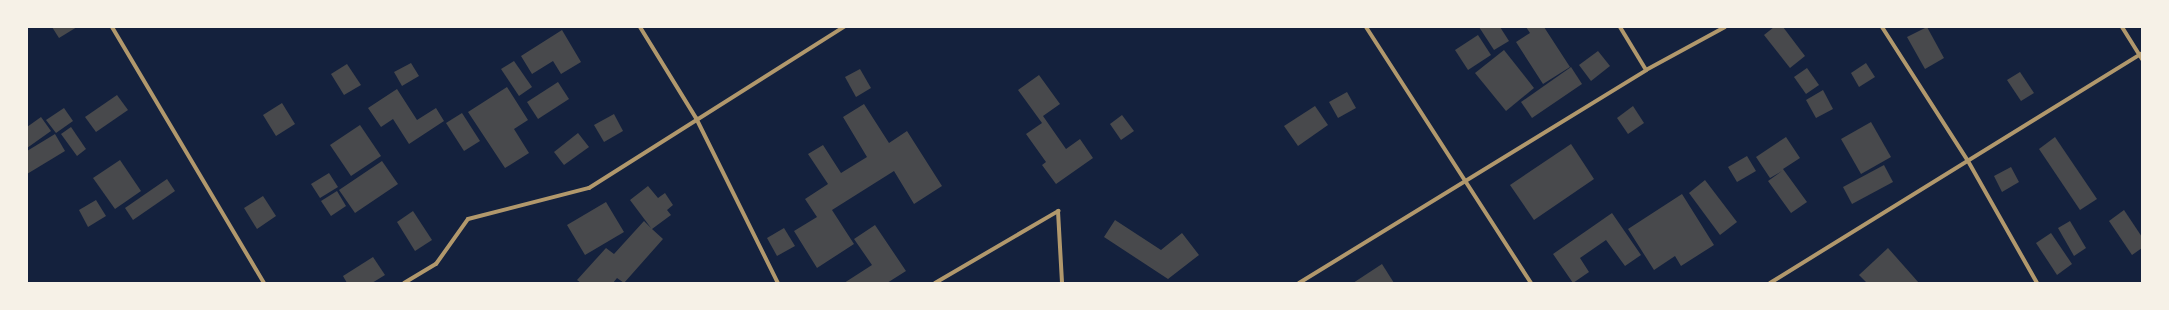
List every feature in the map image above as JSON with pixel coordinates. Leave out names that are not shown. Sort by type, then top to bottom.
[{"type":"street","points":[[112,27],[264,283]]},
{"type":"street","points":[[640,27],[696,118],[778,283]]},
{"type":"street","points":[[404,283],[436,264],[468,219],[589,188],[696,118],[844,27]]},
{"type":"street","points":[[1366,27],[1531,283]]},
{"type":"street","points":[[1620,27],[1646,70]]},
{"type":"street","points":[[1299,283],[1646,70],[1725,27]]},
{"type":"street","points":[[1882,27],[1968,161],[2037,283]]},
{"type":"street","points":[[2122,27],[2140,54],[2142,60]]},
{"type":"street","points":[[1770,283],[2140,54]]},
{"type":"street","points":[[935,283],[1058,211],[1062,283]]},
{"type":"building","points":[[52,27],[77,27],[59,38]]},
{"type":"building","points":[[1479,27],[1500,27],[1509,41],[1494,50]]},
{"type":"building","points":[[1526,27],[1544,27],[1570,67],[1543,84],[1516,42],[1530,33]]},
{"type":"building","points":[[1774,27],[1783,27],[1805,56],[1790,68],[1764,35]]},
{"type":"building","points":[[1927,27],[1944,58],[1925,69],[1907,37]]},
{"type":"building","points":[[562,30],[581,62],[561,74],[553,61],[532,74],[521,56]]},
{"type":"building","points":[[1478,35],[1491,55],[1468,70],[1455,50]]},
{"type":"building","points":[[1504,50],[1534,88],[1506,111],[1475,73]]},
{"type":"building","points":[[1598,51],[1610,66],[1591,81],[1579,65]]},
{"type":"building","points":[[514,61],[532,87],[519,96],[501,69]]},
{"type":"building","points":[[411,63],[419,76],[402,86],[394,72]]},
{"type":"building","points":[[1866,63],[1875,77],[1859,87],[1851,73]]},
{"type":"building","points":[[347,64],[361,85],[344,95],[331,74]]},
{"type":"building","points":[[1571,67],[1582,84],[1532,118],[1521,102]]},
{"type":"building","points":[[1807,68],[1819,85],[1806,94],[1794,77]]},
{"type":"building","points":[[860,69],[871,88],[856,97],[845,77]]},
{"type":"building","points":[[2020,72],[2034,93],[2021,101],[2007,80]]},
{"type":"building","points":[[1039,75],[1060,104],[1043,116],[1066,149],[1080,139],[1093,158],[1056,184],[1042,165],[1046,162],[1026,134],[1042,123],[1018,90]]},
{"type":"building","points":[[558,82],[569,99],[538,119],[527,102]]},
{"type":"building","points":[[507,87],[528,120],[514,129],[529,153],[505,168],[468,112]]},
{"type":"building","points":[[397,89],[417,120],[436,108],[444,121],[409,144],[393,119],[381,127],[368,108]]},
{"type":"building","points":[[1823,90],[1833,109],[1816,118],[1806,100]]},
{"type":"building","points":[[1347,92],[1356,108],[1338,118],[1329,102]]},
{"type":"building","points":[[117,95],[128,110],[96,132],[85,117]]},
{"type":"building","points":[[282,103],[295,124],[276,136],[263,115]]},
{"type":"building","points":[[864,104],[889,143],[907,131],[942,186],[914,204],[894,171],[832,210],[854,244],[817,268],[794,231],[817,217],[805,199],[828,184],[808,154],[823,145],[841,173],[867,157],[843,117]]},
{"type":"building","points":[[1315,106],[1328,125],[1298,146],[1284,126]]},
{"type":"building","points":[[1633,106],[1644,123],[1628,134],[1617,118]]},
{"type":"building","points":[[64,108],[73,121],[56,133],[46,120]]},
{"type":"building","points":[[462,113],[480,141],[464,151],[446,123]]},
{"type":"building","points":[[614,114],[623,131],[604,142],[594,125]]},
{"type":"building","points":[[1122,115],[1134,131],[1121,140],[1110,124]]},
{"type":"building","points":[[41,117],[51,131],[27,148],[27,127]]},
{"type":"building","points":[[1871,122],[1891,157],[1861,174],[1841,139]]},
{"type":"building","points":[[360,125],[381,156],[351,176],[330,145]]},
{"type":"building","points":[[71,127],[86,149],[77,156],[61,134]]},
{"type":"building","points":[[578,133],[589,147],[564,165],[554,152]]},
{"type":"building","points":[[55,134],[65,151],[27,174],[27,151]]},
{"type":"building","points":[[1786,137],[1800,158],[1783,169],[1807,202],[1791,213],[1768,181],[1782,171],[1770,178],[1756,157]]},
{"type":"building","points":[[2055,137],[2097,199],[2080,210],[2039,149]]},
{"type":"building","points":[[1571,144],[1594,179],[1534,220],[1510,185]]},
{"type":"building","points":[[1747,156],[1756,171],[1737,182],[1728,167]]},
{"type":"building","points":[[120,160],[141,191],[115,209],[93,178]]},
{"type":"building","points":[[382,161],[398,184],[355,213],[339,190]]},
{"type":"building","points":[[1884,165],[1893,182],[1852,204],[1843,187]]},
{"type":"building","points":[[2011,167],[2019,182],[2002,192],[1994,176]]},
{"type":"building","points":[[329,173],[338,187],[320,198],[311,184]]},
{"type":"building","points":[[167,179],[175,191],[133,220],[125,208]]},
{"type":"building","points":[[1705,180],[1737,222],[1720,235],[1689,193]]},
{"type":"building","points":[[648,186],[658,198],[665,193],[673,205],[667,210],[671,215],[652,229],[663,239],[624,283],[617,278],[613,283],[581,283],[577,280],[606,248],[614,254],[644,221],[651,228],[630,200]]},
{"type":"building","points":[[337,191],[346,206],[331,216],[321,201]]},
{"type":"building","points":[[1682,194],[1714,245],[1681,266],[1675,256],[1654,270],[1628,229]]},
{"type":"building","points":[[263,196],[276,216],[257,229],[244,208]]},
{"type":"building","points":[[96,200],[106,216],[88,227],[79,210]]},
{"type":"building","points":[[606,202],[624,232],[585,255],[567,225]]},
{"type":"building","points":[[2124,210],[2142,237],[2142,248],[2132,255],[2109,221]]},
{"type":"building","points":[[413,211],[432,240],[415,251],[397,222]]},
{"type":"building","points":[[1612,213],[1641,255],[1625,266],[1606,240],[1580,258],[1589,272],[1573,283],[1553,254]]},
{"type":"building","points":[[1115,220],[1161,250],[1182,233],[1199,255],[1168,279],[1104,237]]},
{"type":"building","points":[[2070,221],[2086,248],[2074,256],[2058,228]]},
{"type":"building","points":[[875,225],[906,271],[887,283],[844,283],[872,265],[854,239]]},
{"type":"building","points":[[784,228],[795,246],[777,256],[767,238]]},
{"type":"building","points":[[2051,233],[2072,264],[2057,275],[2036,243]]},
{"type":"building","points":[[1888,248],[1919,283],[1867,283],[1859,275]]},
{"type":"building","points":[[373,257],[385,275],[372,283],[347,283],[343,276]]},
{"type":"building","points":[[1382,264],[1394,283],[1353,283]]}]
